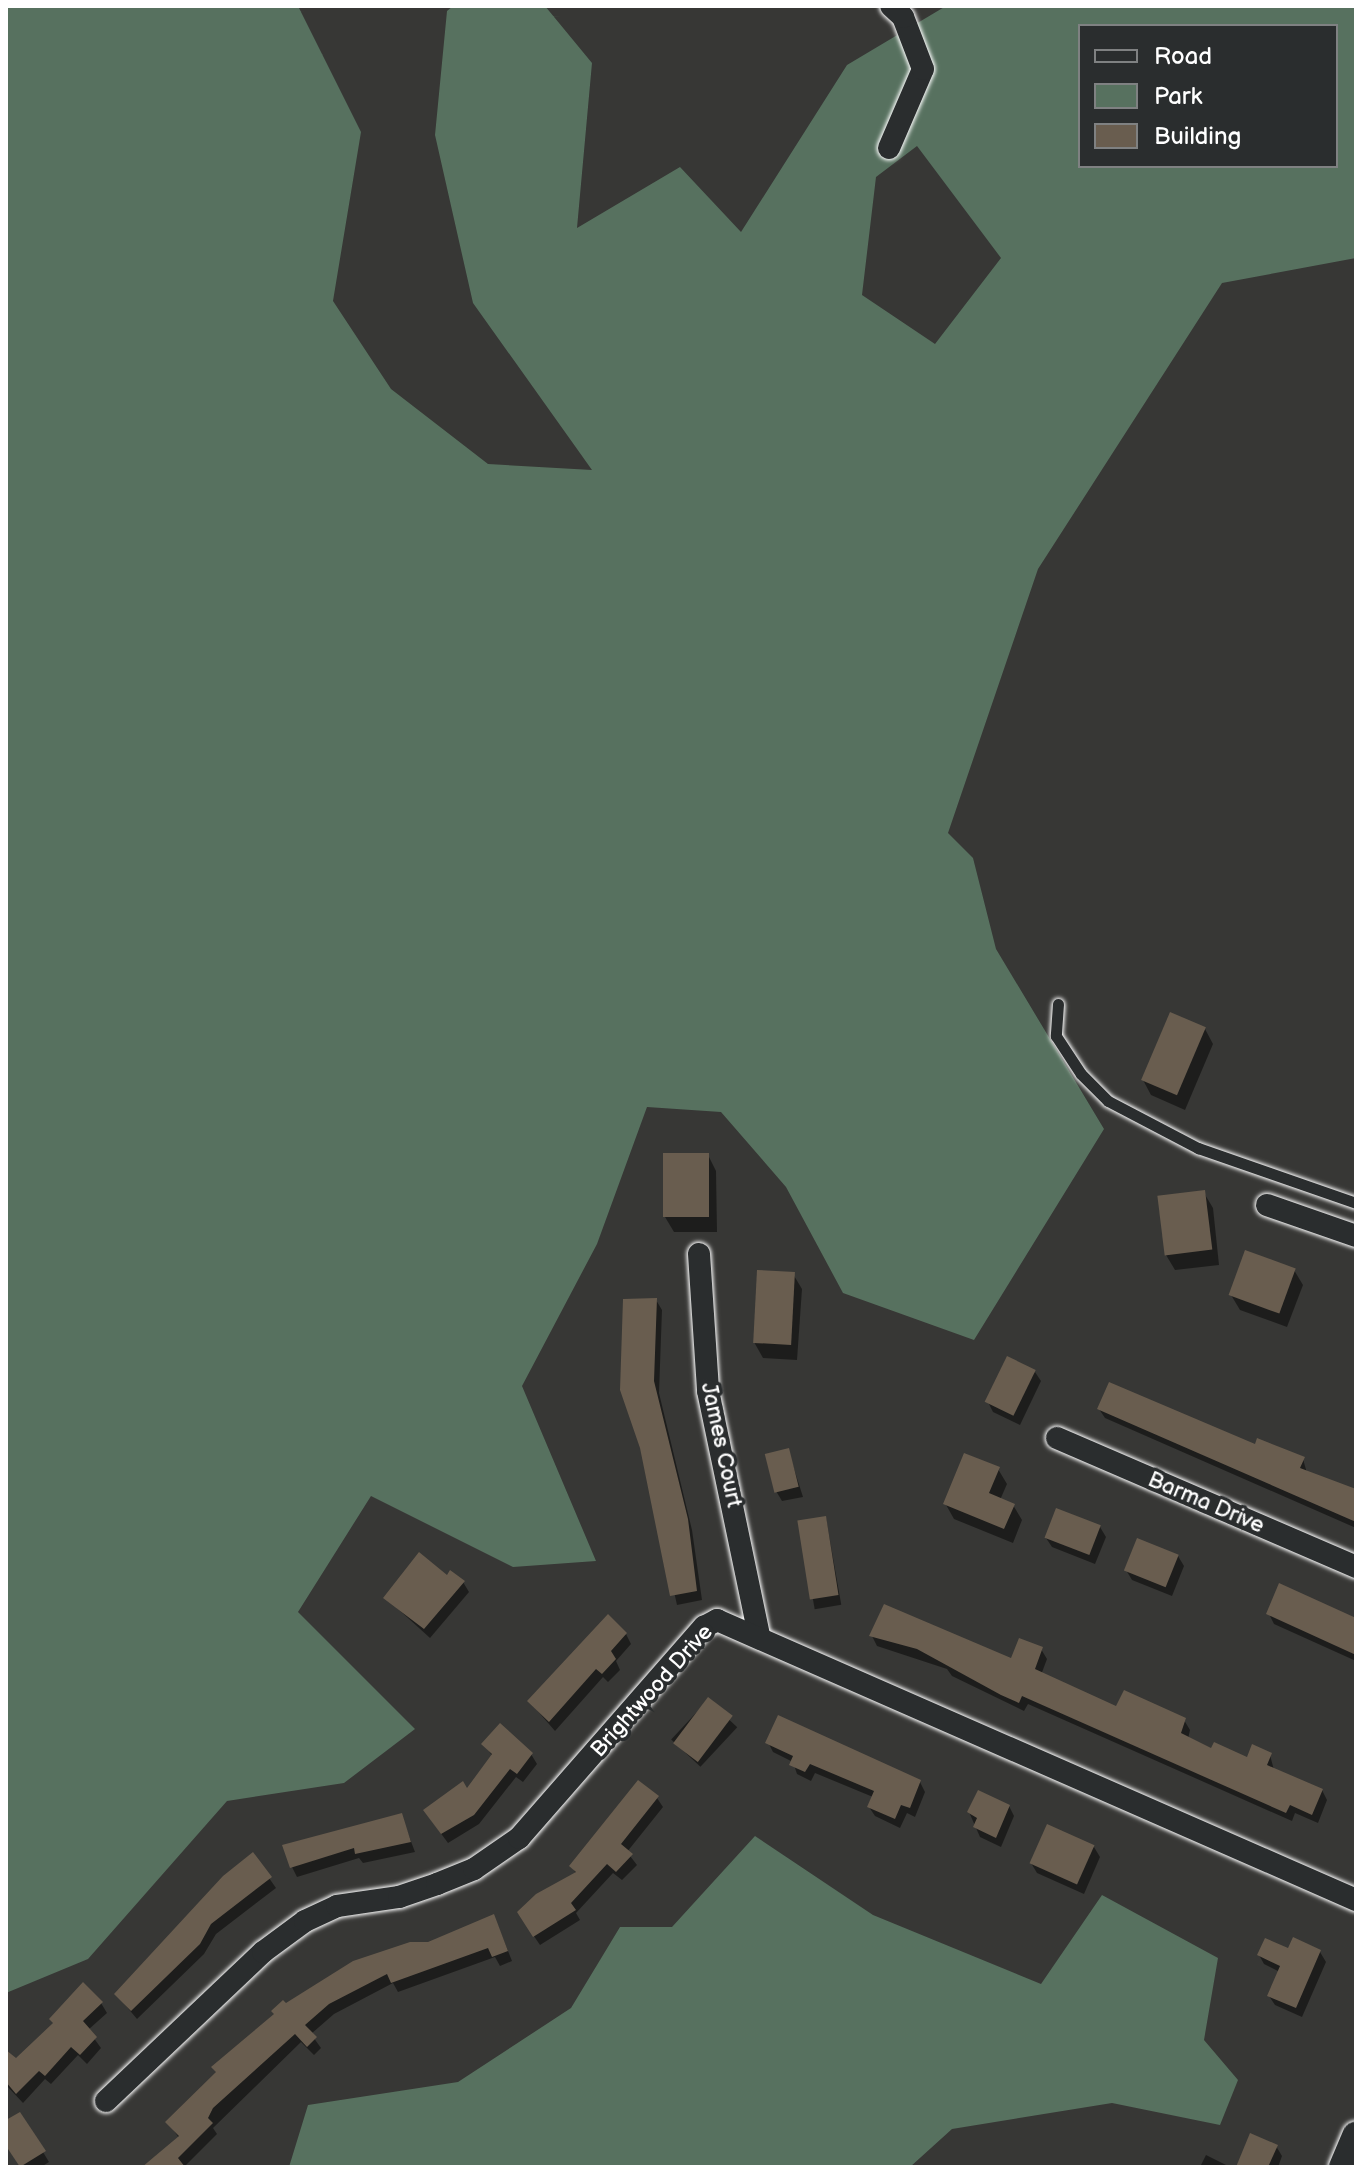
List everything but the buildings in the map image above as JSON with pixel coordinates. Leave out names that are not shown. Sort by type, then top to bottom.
[{"type":"street","points":[[889,148],[923,69],[903,17],[891,6]]},
{"type":"street","points":[[1267,1205],[1356,1236]]},
{"type":"street","name":"James Court","points":[[699,1254],[708,1391],[759,1635]]},
{"type":"street","name":"Barma Drive","points":[[1057,1438],[1356,1567]]},
{"type":"street","name":"Brightwood Drive","points":[[106,2101],[263,1952],[305,1921],[337,1906],[399,1897],[437,1884],[474,1869],[519,1838],[704,1627],[717,1620],[759,1635],[1356,1900]]},
{"type":"lane","points":[[1058,1004],[1056,1036],[1081,1074],[1108,1101],[1198,1148],[1356,1203]]},
{"type":"green space","points":[[6,6],[298,6],[361,132],[333,301],[391,389],[488,464],[592,470],[473,303],[435,135],[447,11],[453,6],[545,6],[592,63],[577,228],[680,167],[741,232],[847,65],[946,6],[1356,6],[1356,258],[1222,283],[1038,569],[948,833],[973,858],[996,949],[1104,1129],[974,1340],[843,1293],[786,1187],[721,1112],[647,1107],[597,1244],[522,1386],[596,1561],[513,1567],[371,1496],[298,1612],[415,1729],[344,1783],[227,1801],[88,1959],[6,1993]],"holes":[[[917,146],[1001,258],[935,344],[862,295],[876,177]]]},
{"type":"green space","points":[[755,1836],[873,1915],[1041,1984],[1102,1895],[1218,1958],[1204,2040],[1238,2080],[1220,2125],[1112,2103],[952,2129],[910,2167],[289,2167],[308,2105],[458,2082],[571,2008],[620,1927],[672,1927]]}]
